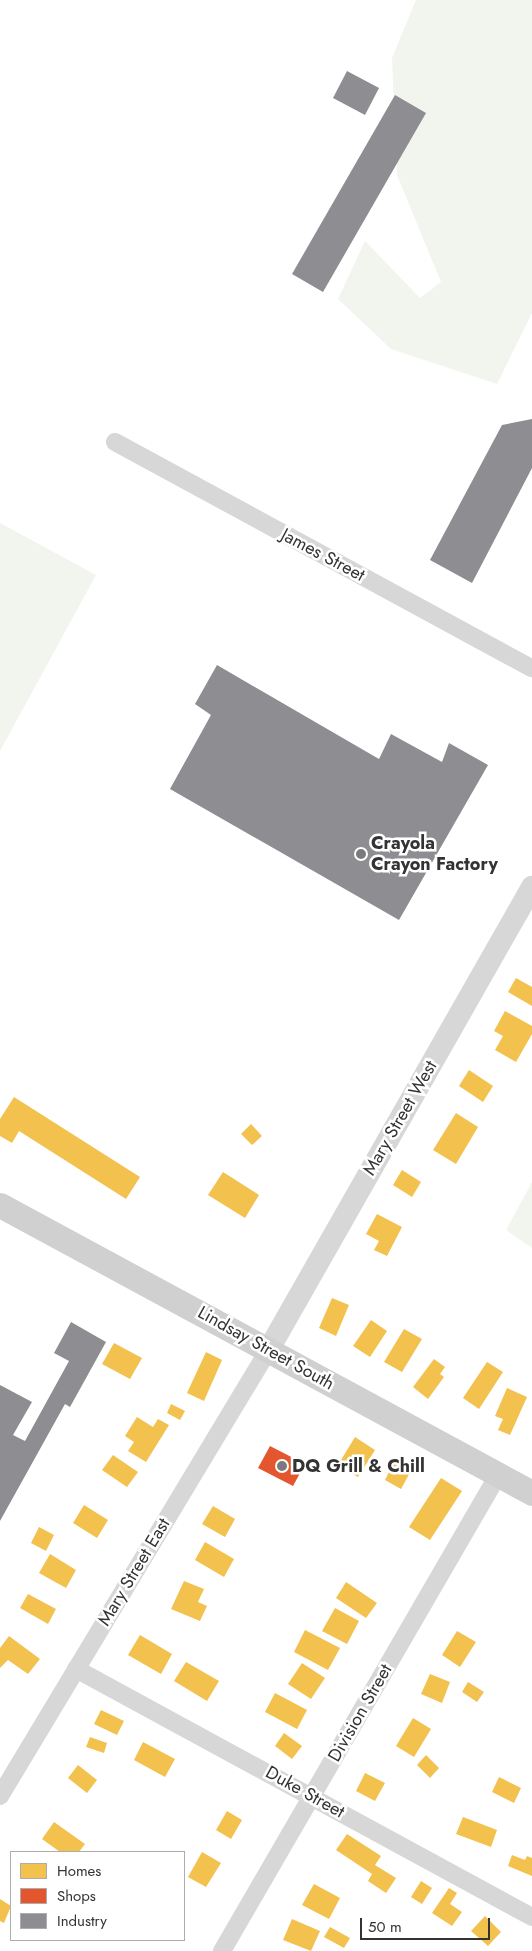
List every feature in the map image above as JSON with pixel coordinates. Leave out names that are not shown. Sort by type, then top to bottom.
[{"type":"main road","name":"Lindsay Street South","points":[[0,1204],[532,1493]]},
{"type":"street","name":"James Street","points":[[115,442],[532,668]]},
{"type":"street","name":"Mary Street West","points":[[269,1349],[532,887]]},
{"type":"street","name":"Mary Street East","points":[[0,1796],[269,1349]]},
{"type":"street","name":"Division Street","points":[[222,1951],[498,1475]]},
{"type":"street","name":"Duke Street","points":[[76,1669],[532,1917]]},
{"type":"shaded area","points":[[416,0],[532,0],[532,313],[497,384],[391,349],[338,299],[365,241],[420,298],[441,282],[397,175],[392,58]]},
{"type":"shaded area","points":[[0,523],[96,575],[0,751]]},
{"type":"shaded area","points":[[532,1182],[532,1248],[506,1230]]},
{"type":"building: Homes","points":[[516,978],[532,987],[532,1006],[508,992]]},
{"type":"building: Homes","points":[[505,1011],[532,1026],[532,1034],[516,1062],[495,1050],[503,1036],[494,1031]]},
{"type":"building: Homes","points":[[469,1070],[493,1086],[483,1102],[459,1086]]},
{"type":"building: Homes","points":[[14,1097],[140,1177],[126,1199],[19,1131],[12,1143],[0,1136],[0,1119]]},
{"type":"building: Homes","points":[[456,1113],[478,1127],[456,1164],[433,1150]]},
{"type":"building: Homes","points":[[251,1124],[262,1136],[252,1145],[241,1134]]},
{"type":"building: Homes","points":[[402,1170],[421,1182],[412,1197],[393,1185]]},
{"type":"building: Homes","points":[[223,1172],[259,1195],[245,1218],[208,1195]]},
{"type":"building: Homes","points":[[377,1214],[402,1227],[387,1256],[374,1250],[379,1241],[366,1234]]},
{"type":"building: Homes","points":[[332,1298],[349,1305],[336,1336],[319,1328]]},
{"type":"building: Homes","points":[[371,1320],[387,1331],[370,1357],[353,1346]]},
{"type":"building: Homes","points":[[404,1329],[422,1339],[402,1372],[384,1362]]},
{"type":"building: Homes","points":[[114,1343],[142,1358],[130,1379],[102,1364]]},
{"type":"building: Homes","points":[[206,1352],[222,1360],[204,1401],[187,1393]]},
{"type":"building: Homes","points":[[434,1359],[445,1367],[440,1374],[444,1377],[428,1399],[413,1387]]},
{"type":"building: Homes","points":[[487,1362],[503,1372],[479,1409],[463,1398]]},
{"type":"building: Homes","points":[[507,1388],[527,1397],[510,1435],[498,1430],[503,1419],[495,1416]]},
{"type":"building: Homes","points":[[171,1404],[185,1411],[180,1420],[167,1413]]},
{"type":"building: Homes","points":[[137,1417],[153,1427],[158,1419],[169,1425],[146,1462],[128,1451],[134,1442],[125,1436]]},
{"type":"building: Homes","points":[[355,1437],[375,1450],[358,1477],[338,1465]]},
{"type":"building: Homes","points":[[113,1455],[138,1472],[127,1487],[102,1470]]},
{"type":"building: Homes","points":[[396,1458],[413,1467],[401,1489],[385,1480]]},
{"type":"building: Homes","points":[[441,1478],[462,1491],[430,1540],[409,1527]]},
{"type":"building: Homes","points":[[84,1505],[108,1520],[97,1538],[73,1523]]},
{"type":"building: Homes","points":[[213,1506],[235,1519],[225,1537],[202,1524]]},
{"type":"building: Homes","points":[[39,1527],[54,1535],[46,1551],[31,1543]]},
{"type":"building: Homes","points":[[205,1542],[234,1559],[224,1577],[195,1560]]},
{"type":"building: Homes","points":[[50,1554],[76,1570],[66,1588],[39,1573]]},
{"type":"building: Homes","points":[[184,1581],[204,1589],[198,1602],[207,1606],[200,1621],[171,1609]]},
{"type":"building: Homes","points":[[346,1582],[377,1603],[366,1618],[336,1598]]},
{"type":"building: Homes","points":[[28,1594],[56,1609],[48,1624],[20,1608]]},
{"type":"building: Homes","points":[[335,1608],[359,1621],[347,1644],[322,1631]]},
{"type":"building: Homes","points":[[305,1630],[340,1648],[328,1670],[294,1652]]},
{"type":"building: Homes","points":[[457,1631],[476,1642],[460,1667],[442,1655]]},
{"type":"building: Homes","points":[[140,1635],[172,1654],[161,1674],[128,1655]]},
{"type":"building: Homes","points":[[9,1636],[40,1659],[28,1674],[8,1660],[0,1668],[0,1648]]},
{"type":"building: Homes","points":[[186,1662],[219,1681],[207,1701],[174,1681]]},
{"type":"building: Homes","points":[[302,1663],[325,1678],[311,1699],[288,1684]]},
{"type":"building: Homes","points":[[430,1674],[450,1682],[442,1703],[421,1694]]},
{"type":"building: Homes","points":[[468,1682],[484,1692],[477,1702],[462,1692]]},
{"type":"building: Homes","points":[[275,1693],[307,1710],[297,1729],[265,1712]]},
{"type":"building: Homes","points":[[101,1710],[124,1721],[117,1735],[94,1724]]},
{"type":"building: Homes","points":[[413,1718],[431,1729],[414,1757],[396,1746]]},
{"type":"building: Homes","points":[[284,1733],[302,1746],[292,1759],[275,1746]]},
{"type":"building: Homes","points":[[90,1737],[107,1743],[104,1753],[86,1747]]},
{"type":"building: Homes","points":[[143,1742],[175,1759],[165,1777],[134,1760]]},
{"type":"building: Homes","points":[[426,1755],[439,1768],[430,1778],[417,1765]]},
{"type":"building: Homes","points":[[78,1765],[97,1780],[87,1793],[68,1778]]},
{"type":"building: Homes","points":[[365,1773],[385,1783],[375,1801],[356,1791]]},
{"type":"building: Homes","points":[[499,1777],[521,1788],[514,1803],[492,1792]]},
{"type":"building: Homes","points":[[227,1811],[242,1820],[231,1839],[216,1830]]},
{"type":"building: Homes","points":[[463,1817],[497,1830],[491,1847],[456,1834]]},
{"type":"building: Homes","points":[[54,1822],[85,1844],[80,1851],[59,1851],[42,1839]]},
{"type":"building: Homes","points":[[347,1834],[381,1856],[375,1865],[396,1878],[386,1893],[368,1881],[372,1874],[336,1850]]},
{"type":"building: Homes","points":[[202,1852],[221,1863],[206,1887],[188,1877]]},
{"type":"building: Homes","points":[[512,1855],[525,1860],[527,1856],[532,1858],[532,1876],[508,1866]]},
{"type":"building: Homes","points":[[421,1881],[432,1888],[422,1904],[411,1897]]},
{"type":"building: Homes","points":[[314,1884],[340,1898],[329,1919],[302,1905]]},
{"type":"building: Homes","points":[[449,1888],[457,1893],[450,1904],[462,1912],[452,1926],[432,1913]]},
{"type":"building: Homes","points":[[0,1899],[10,1905],[10,1908],[4,1923],[0,1921]]},
{"type":"building: Homes","points":[[485,1916],[501,1932],[488,1946],[471,1931]]},
{"type":"building: Homes","points":[[292,1919],[320,1931],[311,1951],[283,1940]]},
{"type":"building: Homes","points":[[330,1927],[350,1938],[344,1948],[324,1937]]},
{"type":"building: Shops","name":"DQ Grill & Chill","points":[[270,1446],[305,1464],[293,1486],[258,1468]]},
{"type":"building: Industry","points":[[347,71],[379,88],[365,115],[333,98]]},
{"type":"building: Industry","points":[[395,95],[426,113],[323,292],[292,274]]},
{"type":"building: Industry","points":[[532,419],[532,468],[472,583],[430,560],[502,425]]},
{"type":"building: Industry","name":"Crayola Crayon Factory","points":[[217,665],[379,759],[391,734],[442,762],[449,743],[488,765],[399,920],[170,789],[211,715],[195,704]]},
{"type":"building: Industry","points":[[71,1322],[106,1342],[70,1407],[65,1404],[0,1521],[0,1385],[32,1402],[13,1435],[25,1441],[69,1361],[54,1353]]},
{"type":"place","name":"Crayola Crayon Factory","points":[[361,854]]},
{"type":"place","name":"DQ Grill & Chill","points":[[282,1466]]}]
